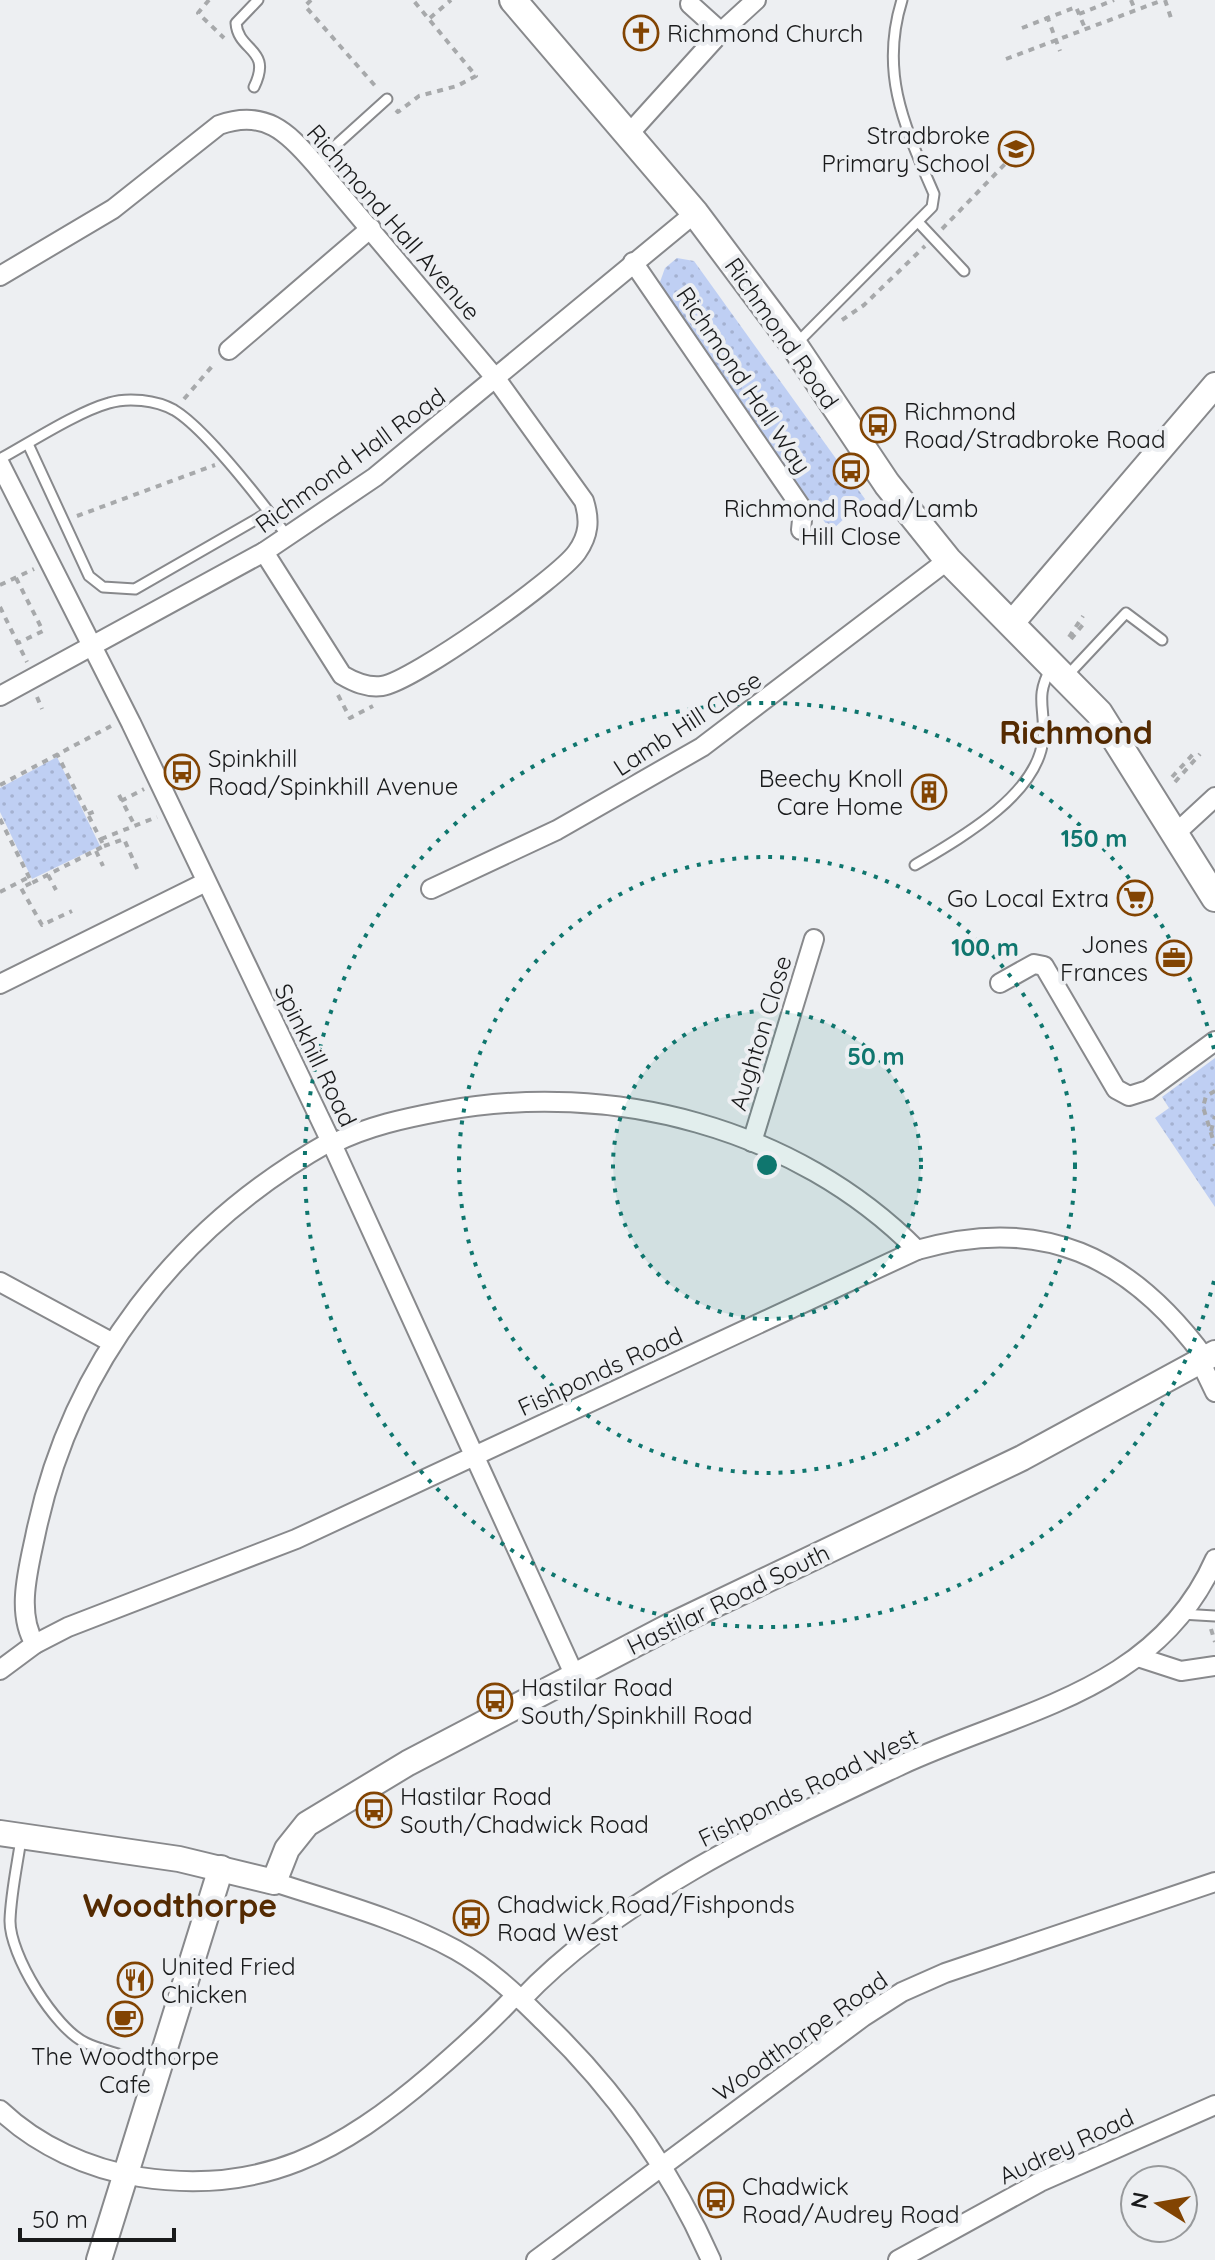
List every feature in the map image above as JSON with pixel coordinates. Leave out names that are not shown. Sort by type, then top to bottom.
[{"type":"main road","name":"Richmond Road","points":[[513,0],[695,213],[794,345],[887,484],[948,560],[1060,670],[1099,713],[1215,898]]},
{"type":"street","points":[[627,136],[721,32],[756,0]]},
{"type":"street","points":[[690,4],[721,32]]},
{"type":"street","name":"Richmond Hall Avenue","points":[[0,276],[113,209],[203,135],[236,119],[276,126],[293,138],[497,380],[584,501],[589,518],[586,536],[569,563],[409,676],[386,686],[357,683],[342,675],[331,663],[264,552]]},
{"type":"street","name":"Richmond Hall Road","points":[[0,696],[89,644],[264,552],[375,477],[497,380],[633,262],[695,213]]},
{"type":"street","points":[[229,350],[371,228]]},
{"type":"street","name":"Richmond Hall Way","points":[[633,262],[803,510],[801,530]]},
{"type":"street","points":[[1011,624],[1215,385]]},
{"type":"street","name":"Spinkhill Road","points":[[0,461],[332,1142],[574,1674]]},
{"type":"street","name":"Lamb Hill Close","points":[[431,889],[553,832],[702,747],[948,560]]},
{"type":"street","points":[[1176,833],[1215,797]]},
{"type":"street","points":[[2,978],[206,882]]},
{"type":"street","name":"Aughton Close","points":[[752,1142],[814,939]]},
{"type":"street","points":[[1000,983],[1034,964],[1044,966],[1116,1089],[1129,1096],[1148,1090],[1215,1041]]},
{"type":"street","points":[[35,1644],[24,1616],[44,1490],[73,1415],[111,1342],[149,1289],[183,1251],[236,1205],[332,1142],[399,1119],[467,1107],[553,1100],[603,1103],[668,1115],[752,1142],[853,1196],[917,1250]]},
{"type":"street","name":"Fishponds Road","points":[[0,1670],[35,1644],[296,1539],[917,1250],[949,1241],[994,1235],[1043,1241],[1084,1254],[1120,1273],[1149,1295],[1180,1325],[1206,1357]]},
{"type":"street","points":[[0,1282],[111,1342]]},
{"type":"street","points":[[1206,1357],[1215,1392]]},
{"type":"street","name":"Hastilar Road South","points":[[274,1882],[292,1841],[319,1815],[574,1674],[1022,1458],[1206,1357]]},
{"type":"street","name":"Fishponds Road West","points":[[0,2110],[51,2147],[90,2165],[171,2182],[222,2182],[278,2170],[323,2151],[360,2131],[405,2097],[594,1937],[731,1849],[905,1763],[1104,1681],[1141,1658],[1202,1589],[1215,1559]]},
{"type":"street","points":[[1141,1658],[1181,1671],[1215,1666]]},
{"type":"street","points":[[10,1834],[221,1868],[274,1882],[429,1937],[475,1962],[519,1998],[581,2057],[625,2109],[663,2165],[711,2260]]},
{"type":"street","points":[[99,2260],[221,1868]]},
{"type":"street","name":"Woodthorpe Road","points":[[536,2260],[798,2062],[902,1992],[945,1973],[1215,1882]]},
{"type":"street","name":"Audrey Road","points":[[898,2260],[1028,2188],[1215,2105]]},
{"type":"lane","points":[[254,87],[262,71],[261,62],[236,31],[236,23],[258,0]]},
{"type":"lane","points":[[794,345],[932,207],[934,194],[895,95],[894,39],[902,0]]},
{"type":"lane","points":[[315,164],[387,99]]},
{"type":"lane","points":[[919,223],[964,271]]},
{"type":"lane","points":[[0,461],[108,403],[128,400],[155,403],[174,410],[225,462],[288,537]]},
{"type":"lane","points":[[28,444],[89,576],[103,587],[135,589],[269,512]]},
{"type":"lane","points":[[915,865],[960,838],[1028,780],[1040,757],[1043,739],[1039,699],[1060,670],[1126,613],[1162,640]]},
{"type":"lane","points":[[1181,1614],[1215,1616]]},
{"type":"lane","points":[[10,1834],[10,1921],[13,1942],[29,1977],[47,2004],[76,2037],[161,2066]]},
{"type":"path","points":[[198,13],[209,0]]},
{"type":"path","points":[[311,0],[305,6],[398,112],[419,96],[457,86],[476,76],[413,0]]},
{"type":"path","points":[[430,18],[451,0]]},
{"type":"path","points":[[1079,14],[1114,0]]},
{"type":"path","points":[[1131,0],[1135,10]]},
{"type":"path","points":[[1006,59],[1164,0],[1171,18]]},
{"type":"path","points":[[1022,28],[1076,7],[1085,29]]},
{"type":"path","points":[[1048,17],[1060,51]]},
{"type":"path","points":[[838,325],[887,285],[1006,163],[1018,166]]},
{"type":"path","points":[[185,397],[214,364]]},
{"type":"path","points":[[64,521],[225,462]]},
{"type":"path","points":[[0,585],[33,569]]},
{"type":"path","points":[[16,578],[43,631],[18,643]]},
{"type":"path","points":[[0,607],[26,659]]},
{"type":"path","points":[[1070,638],[1084,619]]},
{"type":"path","points":[[332,683],[350,718],[382,702]]},
{"type":"path","points":[[33,690],[42,709]]},
{"type":"path","points":[[0,785],[111,726]]},
{"type":"path","points":[[1174,780],[1198,752]]},
{"type":"path","points":[[57,754],[104,846]]},
{"type":"path","points":[[135,826],[121,799],[144,789]]},
{"type":"path","points":[[88,814],[98,810]]},
{"type":"path","points":[[101,839],[157,817]]},
{"type":"path","points":[[0,819],[13,853],[30,880]]},
{"type":"path","points":[[0,892],[48,875],[124,839],[138,871]]},
{"type":"path","points":[[96,851],[103,866]]},
{"type":"path","points":[[48,875],[56,890]]},
{"type":"path","points":[[30,880],[21,888],[42,925],[69,912],[71,921]]},
{"type":"path","points":[[1215,1091],[1206,1096],[1203,1107],[1215,1146]]},
{"type":"path","points":[[1210,1133],[1215,1116]]},
{"type":"shaded area","points":[[677,258],[694,261],[865,499],[831,531],[666,295],[660,282],[665,268]]},
{"type":"shaded area","points":[[57,757],[100,846],[32,879],[0,812],[0,788]]},
{"type":"shaded area","points":[[1215,1058],[1215,1207],[1155,1118],[1169,1108],[1162,1097]]},
{"type":"place","name":"Richmond Church","points":[[641,33]]},
{"type":"place","name":"Stradbroke Primary School","points":[[1016,149]]},
{"type":"place","name":"Richmond Road/Stradbroke Road","points":[[878,425]]},
{"type":"place","name":"Richmond Road/Lamb Hill Close","points":[[851,471]]},
{"type":"place","name":"Spinkhill Road/Spinkhill Avenue","points":[[182,772]]},
{"type":"place","name":"Beechy Knoll Care Home","points":[[929,792]]},
{"type":"place","name":"Go Local Extra","points":[[1135,898]]},
{"type":"place","name":"Jones Frances","points":[[1174,958]]},
{"type":"place","name":"Hastilar Road South/Spinkhill Road","points":[[495,1701]]},
{"type":"place","name":"Hastilar Road South/Chadwick Road","points":[[374,1810]]},
{"type":"place","name":"Chadwick Road/Fishponds Road West","points":[[471,1918]]},
{"type":"place","name":"United Fried Chicken","points":[[135,1980]]},
{"type":"place","name":"The Woodthorpe Cafe","points":[[125,2019]]},
{"type":"place","name":"Chadwick Road/Audrey Road","points":[[716,2200]]},
{"type":"district","name":"Richmond","points":[[1076,732]]},
{"type":"district","name":"Woodthorpe","points":[[180,1905]]}]
